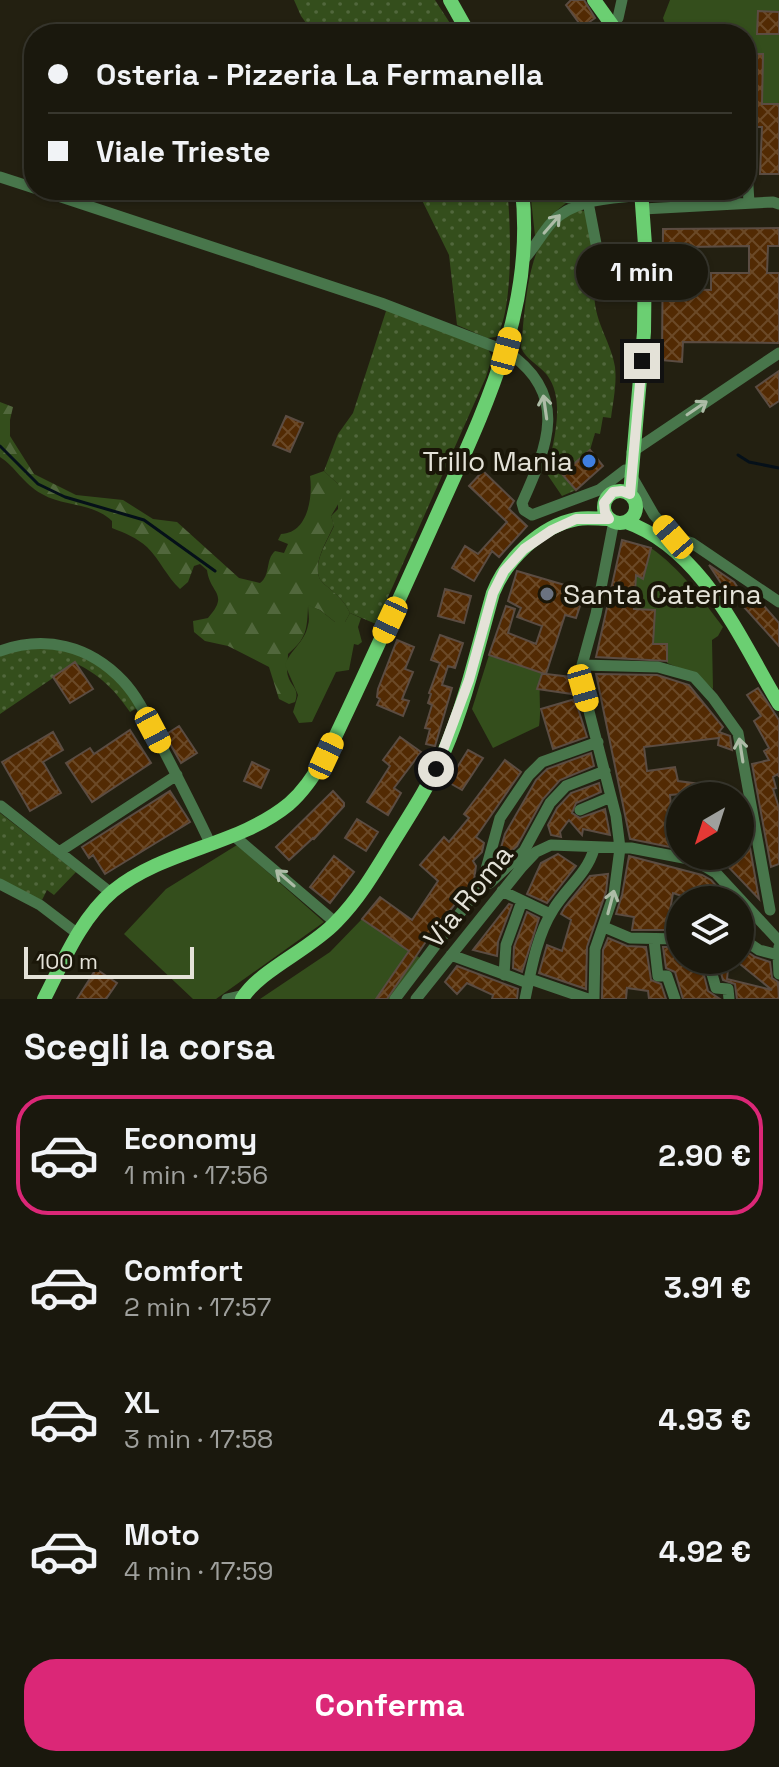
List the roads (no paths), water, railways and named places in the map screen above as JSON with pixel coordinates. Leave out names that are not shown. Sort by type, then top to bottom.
[{"type":"main road","points":[[450,0],[463,24]]},
{"type":"main road","points":[[594,0],[610,24]]},
{"type":"main road","points":[[44,999],[78,934],[111,893],[170,859],[261,823],[307,786],[326,756],[450,487],[506,351],[525,258],[522,200]]},
{"type":"main road","points":[[616,521],[633,516],[628,472],[644,332],[642,200]]},
{"type":"main road","points":[[243,997],[255,983],[305,949],[336,923],[373,876],[427,787],[445,750],[469,680],[493,593],[504,571],[538,538],[576,519],[606,496],[628,472]]},
{"type":"main road","points":[[606,496],[622,491],[696,573],[779,704]]},
{"type":"main road","points":[[606,496],[605,512],[616,521]]},
{"type":"main road","points":[[576,519],[616,521],[666,539]]},
{"type":"street","points":[[616,24],[622,0]]},
{"type":"street","points":[[0,177],[24,185]]},
{"type":"street","points":[[70,200],[381,303],[506,351],[538,379],[547,409],[545,451],[522,503],[524,510],[535,516],[565,502],[606,496]]},
{"type":"street","points":[[579,200],[588,202]]},
{"type":"street","points":[[525,258],[549,225],[564,211],[588,202],[615,200]]},
{"type":"street","points":[[685,200],[779,204]]},
{"type":"street","points":[[588,202],[602,275]]},
{"type":"street","points":[[632,452],[779,353]]},
{"type":"street","points":[[628,472],[666,539],[692,543],[779,602]]},
{"type":"street","points":[[451,955],[504,975],[591,999],[595,949],[604,927],[620,850],[611,797],[583,688],[582,665],[616,521]]},
{"type":"street","points":[[0,651],[22,643],[45,642],[77,650],[109,668],[125,683],[141,706],[210,843]]},
{"type":"street","points":[[582,665],[658,667],[694,677],[738,733],[774,911],[756,914]]},
{"type":"street","points":[[395,999],[482,884],[500,818],[529,775],[542,762],[598,742]]},
{"type":"street","points":[[482,884],[490,883],[524,851],[550,803],[566,786],[605,771]]},
{"type":"street","points":[[59,852],[177,775]]},
{"type":"street","points":[[580,810],[611,797]]},
{"type":"street","points":[[1,806],[111,893]]},
{"type":"street","points":[[233,835],[336,923]]},
{"type":"street","name":"Via Roma","points":[[416,999],[536,852],[551,845],[594,849]]},
{"type":"street","points":[[525,999],[550,914],[589,864],[594,849],[694,860],[716,873],[779,941]]},
{"type":"street","points":[[0,884],[40,905],[78,934]]},
{"type":"street","points":[[502,891],[550,914]]},
{"type":"street","points":[[504,975],[506,945],[522,901]]},
{"type":"street","points":[[604,927],[630,938],[666,940]]},
{"type":"street","points":[[654,940],[658,976],[667,976],[675,999]]},
{"type":"street","points":[[754,947],[778,955]]},
{"type":"street","points":[[779,947],[779,974]]},
{"type":"street","points":[[712,974],[716,988],[728,989],[729,999]]},
{"type":"street","points":[[227,999],[243,997]]},
{"type":"waterway","points":[[0,446],[38,484],[65,497],[144,520],[215,571]]},
{"type":"waterway","points":[[738,455],[749,462],[779,468]]},
{"type":"place","name":"Trillo Mania","points":[[589,461]]},
{"type":"place","name":"Santa Caterina","points":[[547,594]]}]
